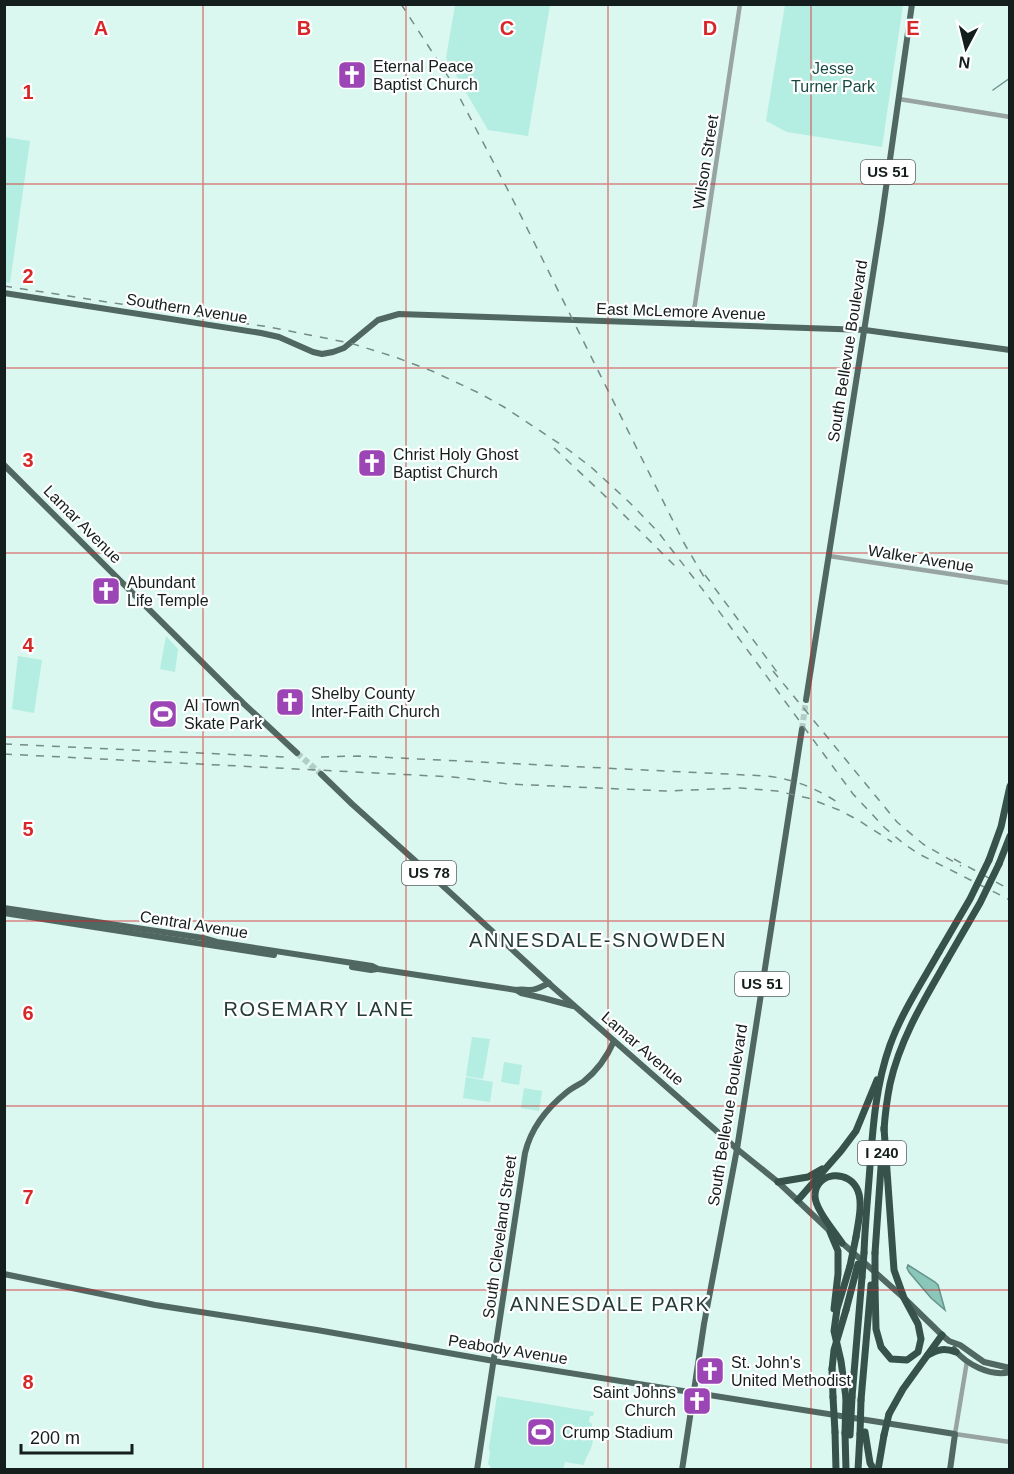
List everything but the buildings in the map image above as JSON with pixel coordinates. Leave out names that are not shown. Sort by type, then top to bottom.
[{"type":"highway","name":"I 240","points":[[859,1276],[858,1264],[864,1253],[876,1097],[887,1053],[897,1029],[989,860],[1001,827],[1010,786]]},
{"type":"highway","name":"I 240","points":[[858,1470],[862,1433],[864,1362],[873,1286],[877,1211],[890,1084],[909,1030],[980,903],[1010,836]]},
{"type":"highway","points":[[798,1200],[856,1131],[875,1083],[882,1073]]},
{"type":"highway","points":[[873,1286],[876,1329],[881,1347],[891,1359],[907,1360],[918,1352],[921,1339],[918,1324],[904,1298],[894,1270],[884,1128]]},
{"type":"highway","points":[[778,1182],[808,1177],[826,1166]]},
{"type":"highway","points":[[834,1331],[837,1309],[848,1277],[856,1237],[860,1197],[854,1183],[844,1176],[828,1176],[819,1184],[815,1195],[818,1206],[842,1243]]},
{"type":"highway","points":[[830,1232],[838,1251],[834,1331],[849,1398]]},
{"type":"highway","points":[[836,1470],[832,1369],[834,1350],[859,1276]]},
{"type":"highway","points":[[846,1470],[849,1398],[859,1276]]},
{"type":"highway","points":[[862,1433],[870,1463],[877,1468],[889,1414],[903,1389],[942,1335]]},
{"type":"highway","points":[[926,1356],[942,1349],[956,1352]]},
{"type":"main road","name":"South Bellevue Boulevard","points":[[806,700],[865,330],[912,4]]},
{"type":"main road","name":"Southern Avenue","points":[[4,293],[261,333],[279,337],[322,354],[344,348],[357,337]]},
{"type":"main road","name":"East McLemore Avenue","points":[[357,337],[378,320],[399,314],[865,330],[1010,350]]},
{"type":"main road","name":"Lamar Avenue","points":[[4,465],[243,703],[297,753]]},
{"type":"main road","name":"South Bellevue Boulevard","points":[[682,1470],[704,1324],[737,1149],[802,729]]},
{"type":"main road","name":"Lamar Avenue","points":[[321,774],[549,983],[798,1200],[949,1341]]},
{"type":"main road","name":"Central Avenue","points":[[4,908],[203,938],[372,966],[378,969]]},
{"type":"main road","name":"Central Avenue","points":[[4,913],[516,990],[530,990],[549,983]]},
{"type":"main road","name":"Central Avenue","points":[[516,990],[576,1007]]},
{"type":"main road","name":"South Cleveland Street","points":[[477,1470],[527,1144],[537,1124],[552,1106],[597,1069],[614,1041]]},
{"type":"main road","name":"Peabody Avenue","points":[[4,1274],[155,1305],[955,1434]]},
{"type":"main road","name":"US 78","points":[[949,1341],[956,1352],[981,1369],[1005,1374],[1010,1370]]},
{"type":"main road","name":"US 78","points":[[949,1341],[960,1345],[984,1362],[1010,1370]]},
{"type":"main road","points":[[950,1470],[955,1434]]},
{"type":"street","name":"Wilson Street","points":[[692,324],[740,4]]},
{"type":"street","points":[[899,99],[1010,117]]},
{"type":"street","name":"Walker Avenue","points":[[829,556],[1010,583]]},
{"type":"street","points":[[955,1434],[967,1361]]},
{"type":"street","name":"Peabody Avenue","points":[[955,1434],[1010,1442]]},
{"type":"green space","points":[[455,5],[550,5],[528,136],[488,130],[446,58]]},
{"type":"green space","name":"Jesse Turner Park","points":[[785,5],[903,5],[882,147],[787,132],[766,121]]},
{"type":"green space","points":[[4,137],[30,141],[10,283],[4,282]]},
{"type":"green space","points":[[166,636],[178,649],[175,672],[160,669]]},
{"type":"green space","points":[[18,656],[42,660],[34,713],[12,709]]},
{"type":"green space","name":"Al Town Skate Park","points":[[154,704],[175,708],[172,725],[151,721]]},
{"type":"green space","points":[[472,1037],[490,1039],[483,1079],[466,1076]]},
{"type":"green space","points":[[504,1062],[522,1065],[519,1085],[501,1082]]},
{"type":"green space","points":[[466,1077],[493,1082],[490,1102],[463,1098]]},
{"type":"green space","points":[[524,1088],[542,1091],[539,1111],[521,1108]]},
{"type":"green space","name":"Crump Stadium","points":[[497,1396],[594,1412],[589,1422],[592,1424],[593,1442],[584,1465],[565,1462],[563,1469],[492,1469],[488,1464],[489,1447]]},
{"type":"shaded area","points":[[908,1265],[938,1285],[945,1310],[931,1298],[909,1272]]},
{"type":"waterway","points":[[993,90],[1010,78]]},
{"type":"tunnel","points":[[802,729],[806,700]]},
{"type":"tunnel","points":[[297,753],[321,774]]},
{"type":"railway","points":[[401,4],[451,81],[684,543],[707,582]]},
{"type":"railway","points":[[4,286],[269,327],[350,343],[432,371],[504,407],[591,467],[658,532],[853,794],[885,828],[919,854],[1010,900]]},
{"type":"railway","points":[[554,448],[676,567]]},
{"type":"railway","points":[[705,575],[780,676]]},
{"type":"railway","points":[[773,671],[897,822],[923,844],[961,866]]},
{"type":"railway","points":[[4,744],[285,757]]},
{"type":"railway","points":[[4,754],[453,777],[508,784],[666,791],[741,788],[777,791],[808,798],[839,810],[892,842]]},
{"type":"railway","points":[[321,757],[358,756],[767,776],[804,785],[837,802]]},
{"type":"railway","points":[[954,859],[1007,888]]},
{"type":"place","name":"Eternal Peace Baptist Church","points":[[352,75]]},
{"type":"place","name":"Christ Holy Ghost Baptist Church","points":[[372,463]]},
{"type":"place","name":"Abundant Life Temple","points":[[106,591]]},
{"type":"place","name":"Shelby County Inter-Faith Church","points":[[290,702]]},
{"type":"place","name":"Al Town Skate Park","points":[[163,714]]},
{"type":"place","name":"St. John's United Methodist","points":[[710,1371]]},
{"type":"place","name":"Saint Johns Church","points":[[697,1401]]},
{"type":"place","name":"Crump Stadium","points":[[541,1432]]},
{"type":"district","name":"ANNESDALE-SNOWDEN","points":[[598,940]]},
{"type":"district","name":"ROSEMARY LANE","points":[[319,1009]]},
{"type":"district","name":"ANNESDALE PARK","points":[[610,1304]]}]
